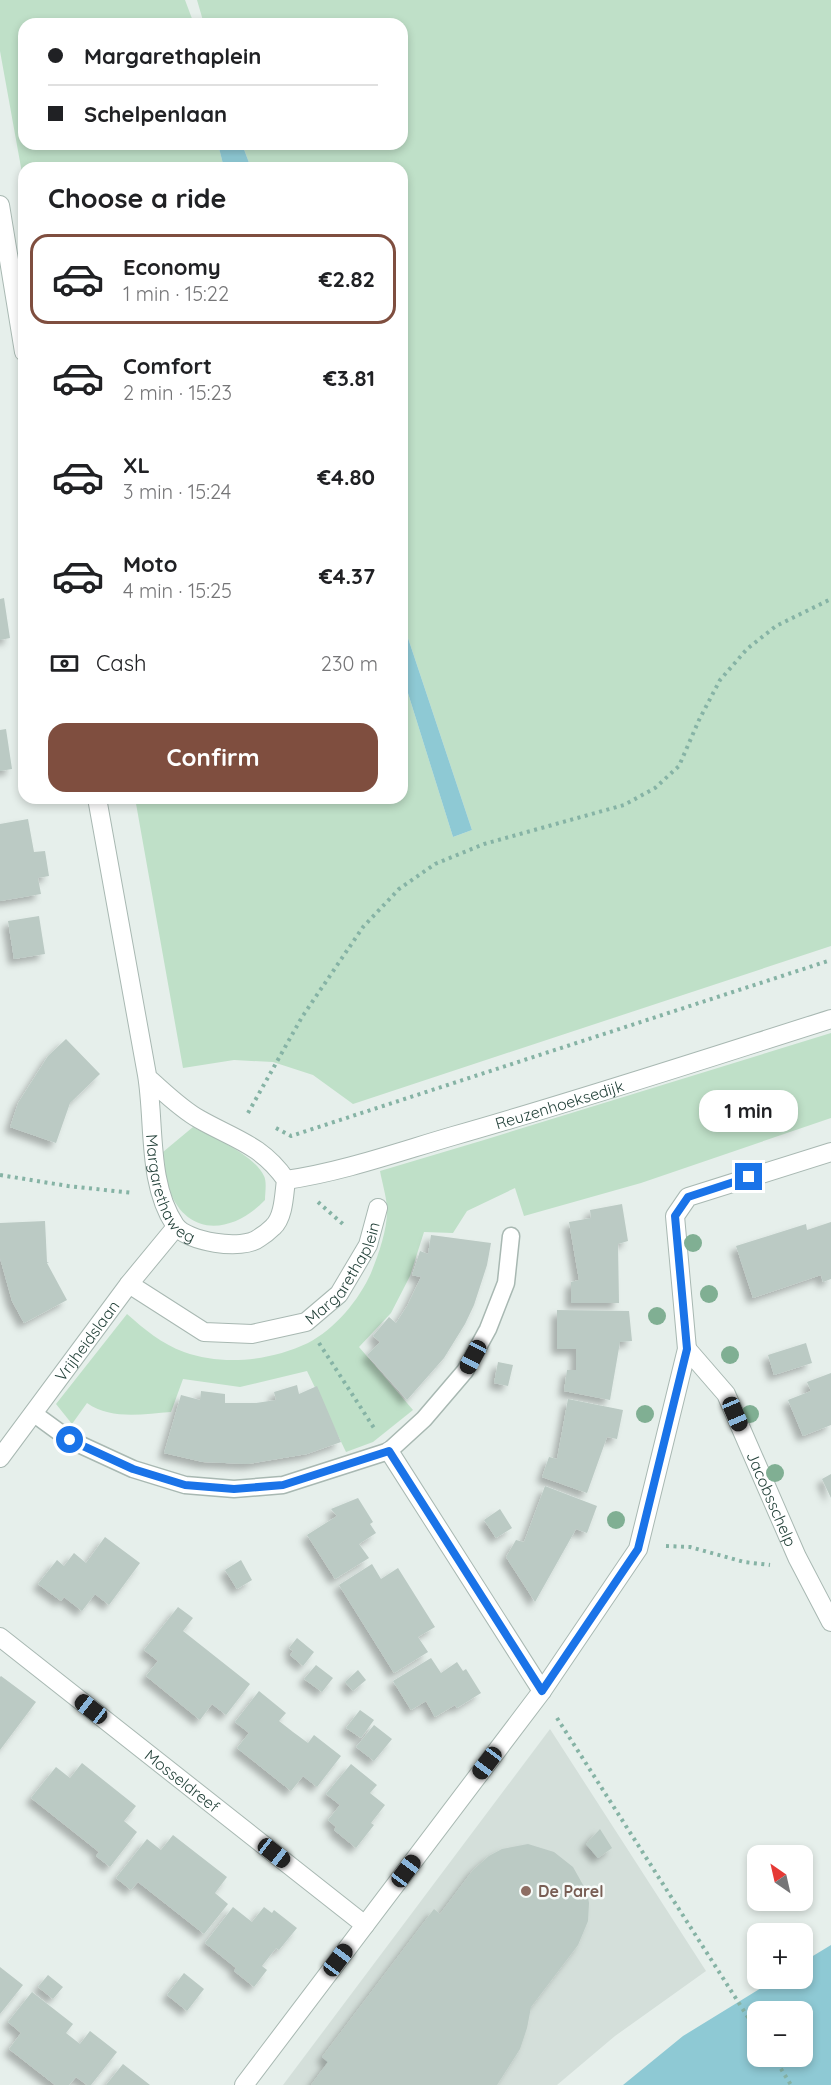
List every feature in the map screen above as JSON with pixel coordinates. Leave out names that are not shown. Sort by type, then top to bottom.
[{"type":"street","points":[[0,205],[18,315]]},
{"type":"street","name":"Margarethaweg","points":[[98,804],[148,1078],[153,1153],[162,1196],[176,1227],[198,1239],[222,1246],[255,1242],[275,1226],[283,1203],[286,1180]]},
{"type":"street","name":"Reuzenhoeksedijk","points":[[286,1180],[368,1161],[506,1121],[831,1020]]},
{"type":"street","points":[[148,1078],[197,1118],[249,1144],[275,1164],[286,1180]]},
{"type":"street","points":[[244,2085],[542,1691],[638,1549],[687,1349],[675,1216],[688,1197],[831,1152]]},
{"type":"street","name":"Margarethaplein","points":[[129,1284],[204,1332],[252,1335],[306,1322],[339,1294],[368,1245],[378,1208]]},
{"type":"street","name":"Vrijheidslaan","points":[[0,1458],[129,1284],[176,1227]]},
{"type":"street","name":"Jacobsschelp","points":[[687,1349],[726,1394],[796,1557],[831,1622]]},
{"type":"street","points":[[389,1451],[542,1691]]},
{"type":"street","name":"Mosseldreef","points":[[0,1637],[365,1925]]},
{"type":"lane","points":[[33,1413],[70,1440],[133,1469],[185,1485],[234,1489],[283,1485],[389,1451],[424,1419],[465,1371],[488,1329],[506,1283],[511,1236]]},
{"type":"path","points":[[248,1114],[302,1017],[363,927],[399,889],[435,864],[474,848],[624,805],[655,788],[679,766],[720,680],[747,649],[776,627],[831,600]]},
{"type":"path","points":[[274,1127],[291,1136],[831,960]]},
{"type":"path","points":[[239,1110],[256,1118]]},
{"type":"path","points":[[0,1175],[68,1186],[162,1196]]},
{"type":"path","points":[[306,1322],[375,1429]]},
{"type":"path","points":[[638,1549],[676,1545],[744,1562],[775,1565],[796,1557]]},
{"type":"path","points":[[542,1691],[559,1722],[747,2016]]},
{"type":"path","points":[[780,2067],[791,2085]]},
{"type":"shaded area","points":[[550,1729],[706,1971],[615,2036],[557,2085],[283,2085]]},
{"type":"green space","points":[[0,0],[185,0],[192,18],[18,18],[18,150],[220,150],[222,162],[20,162],[0,51]]},
{"type":"green space","points":[[197,0],[831,0],[831,946],[353,1104],[313,1075],[273,1062],[234,1060],[183,1068],[136,804],[408,804],[408,693],[453,837],[472,830],[408,638],[408,162],[249,162],[244,150],[408,150],[408,18],[202,18]]},
{"type":"green space","points":[[831,1033],[831,1118],[641,1183],[524,1216],[515,1188],[467,1211],[453,1233],[424,1232],[410,1276],[391,1313],[359,1347],[413,1410],[373,1442],[346,1452],[307,1371],[240,1387],[183,1379],[171,1412],[117,1414],[106,1412],[87,1403],[72,1424],[56,1404],[127,1314],[168,1345],[184,1352],[214,1359],[246,1360],[278,1354],[308,1343],[328,1330],[353,1303],[374,1265],[387,1215],[380,1171]]},
{"type":"green space","points":[[193,1127],[242,1154],[259,1168],[266,1184],[265,1200],[253,1211],[226,1224],[212,1226],[199,1223],[187,1216],[177,1205],[169,1189],[163,1152]]},
{"type":"water","points":[[220,150],[244,150],[249,162],[222,162]]},
{"type":"water","points":[[408,638],[472,830],[453,837],[408,693]]},
{"type":"water","points":[[831,1945],[831,2085],[623,2085],[683,2036],[760,1989],[813,1989],[813,1956]]},
{"type":"building","points":[[4,598],[10,638],[0,640],[0,599]]},
{"type":"building","points":[[6,729],[12,769],[0,771],[0,730]]},
{"type":"building","points":[[28,819],[34,852],[45,851],[49,876],[38,878],[41,894],[0,901],[0,824]]},
{"type":"building","points":[[39,916],[45,954],[14,959],[8,921]]},
{"type":"building","points":[[66,1039],[100,1074],[70,1103],[56,1143],[10,1127],[18,1103],[48,1056]]},
{"type":"building","points":[[622,1204],[628,1241],[618,1244],[619,1303],[571,1303],[571,1282],[579,1280],[569,1222],[591,1218],[590,1210]]},
{"type":"building","points":[[45,1221],[47,1262],[49,1262],[47,1263],[67,1300],[24,1323],[12,1301],[0,1258],[0,1223]]},
{"type":"building","points":[[831,1222],[831,1279],[823,1282],[821,1275],[753,1298],[736,1246],[806,1224],[807,1230]]},
{"type":"building","points":[[431,1235],[491,1243],[487,1265],[465,1324],[444,1358],[407,1400],[367,1355],[380,1342],[373,1336],[389,1317],[396,1323],[407,1306],[421,1277],[412,1275],[420,1251],[428,1254]]},
{"type":"building","points":[[557,1310],[629,1311],[632,1341],[620,1342],[610,1400],[564,1391],[567,1370],[576,1370],[576,1349],[557,1349]]},
{"type":"building","points":[[806,1343],[812,1363],[774,1375],[768,1355]]},
{"type":"building","points":[[498,1362],[513,1365],[508,1386],[494,1383]]},
{"type":"building","points":[[831,1373],[831,1425],[803,1436],[788,1400],[811,1391],[807,1382]]},
{"type":"building","points":[[297,1385],[299,1394],[317,1386],[341,1442],[307,1454],[248,1464],[203,1462],[164,1453],[181,1395],[200,1400],[201,1391],[225,1394],[225,1403],[256,1403],[276,1400],[274,1392]]},
{"type":"building","points":[[568,1399],[623,1410],[617,1439],[607,1437],[587,1493],[542,1477],[549,1457],[557,1459]]},
{"type":"building","points":[[831,1474],[831,1498],[822,1479]]},
{"type":"building","points":[[545,1486],[597,1506],[587,1533],[576,1529],[535,1602],[506,1557],[516,1540],[524,1542]]},
{"type":"building","points":[[358,1498],[373,1522],[370,1524],[376,1533],[359,1544],[369,1558],[335,1579],[307,1535],[337,1516],[331,1509]]},
{"type":"building","points":[[500,1509],[512,1528],[496,1538],[484,1520]]},
{"type":"building","points":[[105,1537],[140,1563],[109,1605],[95,1594],[82,1611],[64,1597],[61,1601],[38,1584],[57,1560],[64,1566],[74,1553],[86,1563]]},
{"type":"building","points":[[241,1560],[252,1580],[237,1589],[225,1570]]},
{"type":"building","points":[[372,1564],[381,1579],[398,1568],[435,1627],[418,1637],[428,1652],[394,1673],[339,1585]]},
{"type":"building","points":[[178,1607],[193,1618],[183,1631],[250,1684],[226,1715],[212,1704],[200,1720],[146,1676],[158,1661],[144,1650]]},
{"type":"building","points":[[297,1638],[314,1652],[303,1666],[290,1655],[293,1651],[289,1648]]},
{"type":"building","points":[[431,1658],[441,1673],[457,1662],[463,1671],[466,1669],[481,1693],[457,1708],[455,1705],[435,1717],[426,1701],[411,1710],[393,1681]]},
{"type":"building","points":[[316,1665],[333,1678],[322,1692],[304,1679]]},
{"type":"building","points":[[358,1670],[366,1680],[353,1691],[345,1682]]},
{"type":"building","points":[[0,1677],[36,1702],[0,1750]]},
{"type":"building","points":[[259,1691],[286,1713],[279,1721],[308,1743],[314,1735],[341,1756],[317,1787],[303,1776],[291,1791],[237,1748],[249,1733],[235,1722]]},
{"type":"building","points":[[360,1710],[374,1720],[361,1738],[346,1728]]},
{"type":"building","points":[[374,1725],[392,1739],[374,1761],[356,1747]]},
{"type":"building","points":[[82,1763],[136,1806],[124,1821],[137,1832],[110,1867],[96,1856],[99,1852],[31,1798],[56,1767],[70,1778]]},
{"type":"building","points":[[351,1764],[377,1785],[370,1793],[385,1805],[371,1823],[374,1825],[356,1848],[334,1830],[336,1827],[328,1820],[340,1805],[326,1794]]},
{"type":"building","points":[[600,1829],[612,1848],[598,1858],[586,1844]]},
{"type":"building","points":[[173,1835],[227,1877],[215,1893],[228,1904],[204,1934],[138,1882],[131,1890],[116,1878],[147,1839],[161,1850]]},
{"type":"building","points":[[528,1844],[554,1852],[573,1867],[587,1892],[588,1921],[578,1945],[531,2007],[520,2049],[497,2085],[311,2085],[328,2062],[322,2057],[434,1909],[440,1914],[473,1870],[489,1856],[502,1849]]},
{"type":"building","points":[[233,1907],[252,1922],[264,1907],[272,1913],[274,1910],[297,1928],[279,1950],[276,1948],[262,1966],[267,1970],[254,1987],[234,1971],[236,1968],[205,1943]]},
{"type":"building","points":[[0,1967],[23,1985],[0,2014]]},
{"type":"building","points":[[184,1973],[204,1989],[187,2011],[167,1995]]},
{"type":"building","points":[[48,1975],[63,1987],[53,1999],[38,1987]]},
{"type":"building","points":[[32,1992],[73,2024],[66,2033],[80,2044],[90,2031],[117,2052],[91,2085],[87,2085],[76,2077],[69,2085],[55,2085],[9,2049],[21,2033],[8,2022]]},
{"type":"building","points":[[123,2064],[150,2085],[106,2085]]},
{"type":"place","name":"De Parel","points":[[526,1891]]},
{"type":"route","points":[[70,1440],[133,1469],[185,1485],[234,1489],[283,1485],[389,1451],[542,1691],[638,1549],[687,1349],[675,1216],[688,1197],[749,1177]]}]
